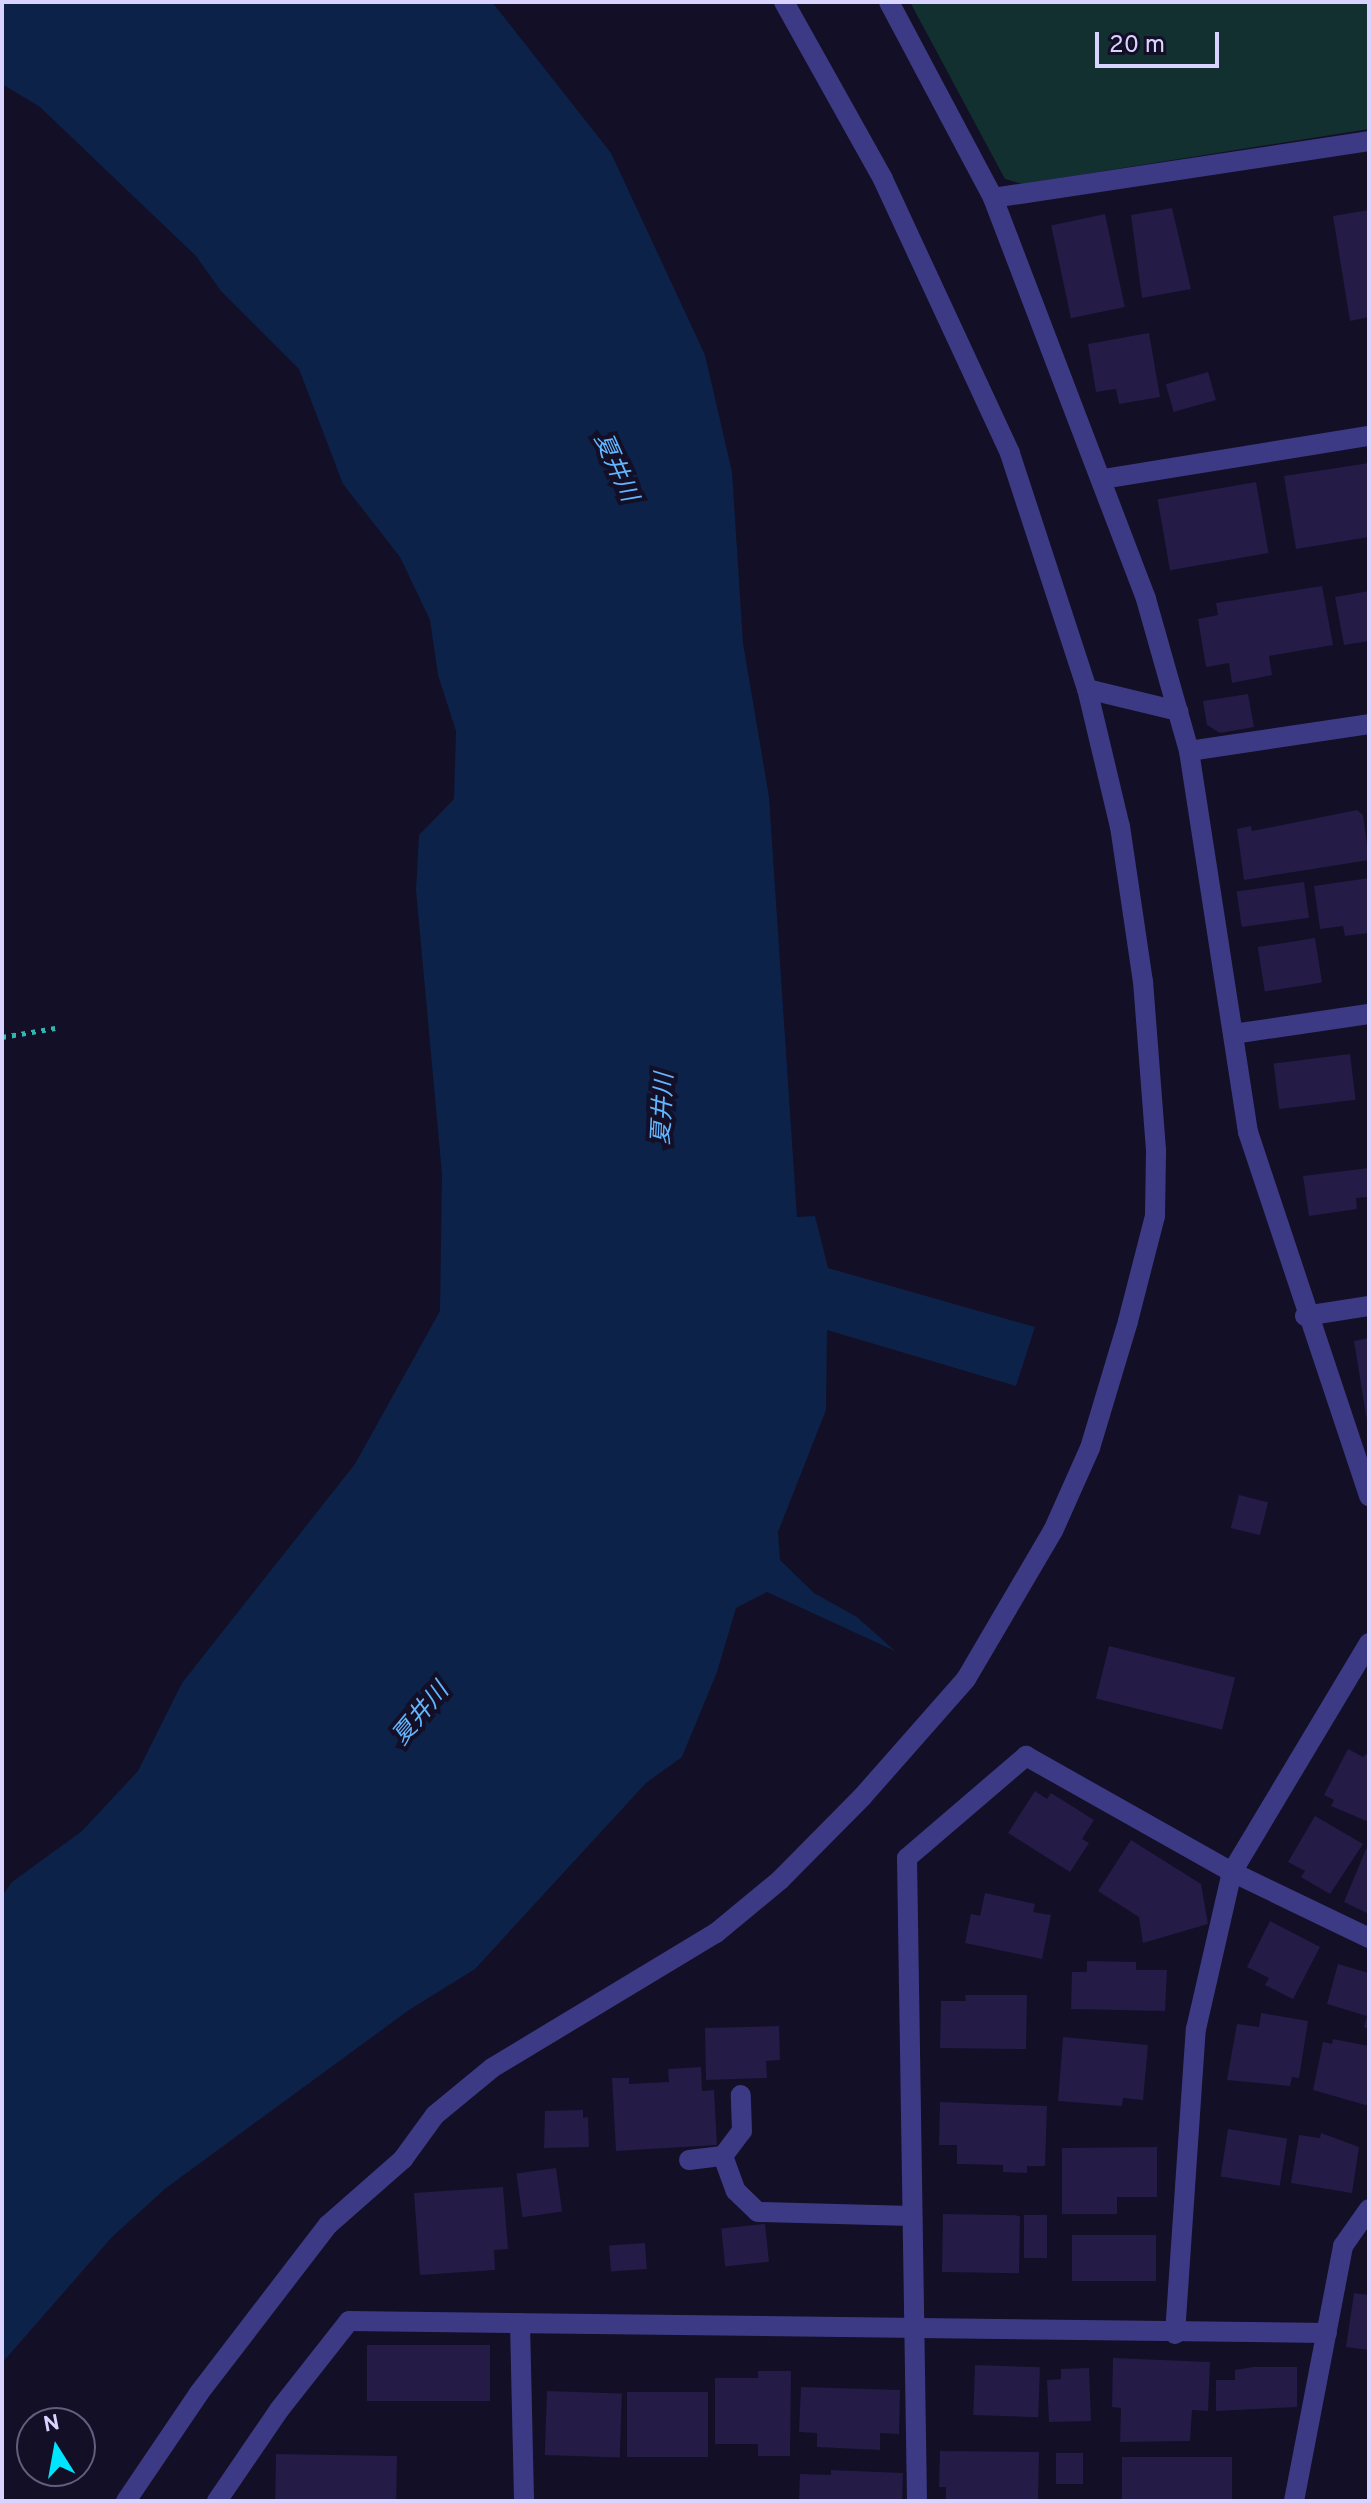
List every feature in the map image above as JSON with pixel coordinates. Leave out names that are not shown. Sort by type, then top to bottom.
[{"type":"street","points":[[126,2501],[199,2393],[328,2225],[403,2159],[435,2115],[492,2068],[716,1933],[780,1880],[863,1796],[966,1679],[1053,1531],[1090,1448],[1155,1216],[1157,1183],[1143,982],[1120,827],[1087,689],[1010,453],[883,179],[784,2]]},
{"type":"street","points":[[889,2],[993,198],[1103,479],[1146,599],[1189,751],[1248,1132],[1305,1316],[1369,1496]]},
{"type":"street","points":[[993,198],[1369,141]]},
{"type":"street","points":[[1103,479],[1369,436]]},
{"type":"street","points":[[1087,689],[1178,711]]},
{"type":"street","points":[[1189,751],[1369,724]]},
{"type":"street","points":[[1233,1034],[1369,1014]]},
{"type":"street","points":[[1305,1316],[1369,1306]]},
{"type":"street","points":[[1175,2334],[1196,2029],[1232,1872],[1369,1643]]},
{"type":"street","points":[[917,2501],[907,1858],[1026,1756],[1232,1872],[1369,1938]]},
{"type":"street","points":[[689,2160],[723,2156],[742,2131],[741,2095]]},
{"type":"street","points":[[723,2156],[736,2191],[758,2212],[912,2216]]},
{"type":"street","points":[[1294,2501],[1343,2246],[1369,2209]]},
{"type":"street","points":[[217,2501],[279,2410],[349,2321],[1175,2334],[1327,2333]]},
{"type":"street","points":[[520,2323],[524,2501]]},
{"type":"path","points":[[2,1037],[55,1028]]},
{"type":"green space","points":[[910,2],[1369,2],[1369,129],[1022,184],[1005,179]]},
{"type":"water","name":"夏井川","points":[[2,2],[492,2],[611,153],[705,355],[732,472],[743,643],[769,797],[797,1217],[815,1216],[828,1268],[1035,1327],[1016,1386],[827,1330],[826,1410],[778,1532],[780,1560],[814,1593],[857,1617],[895,1651],[767,1592],[736,1608],[717,1672],[682,1757],[646,1783],[475,1969],[409,2010],[166,2188],[112,2237],[2,2363],[2,1896],[12,1882],[82,1831],[138,1771],[182,1683],[355,1464],[440,1311],[442,1174],[416,890],[419,835],[454,799],[456,731],[438,675],[430,620],[400,557],[343,484],[299,369],[221,291],[196,256],[40,107],[2,84]]},
{"type":"building","points":[[1172,208],[1191,289],[1142,298],[1131,215]]},
{"type":"building","points":[[1369,210],[1369,317],[1350,321],[1333,216]]},
{"type":"building","points":[[1105,214],[1125,307],[1071,318],[1051,225]]},
{"type":"building","points":[[1149,333],[1160,397],[1119,404],[1116,389],[1096,392],[1088,344]]},
{"type":"building","points":[[1208,372],[1216,400],[1174,412],[1166,384]]},
{"type":"building","points":[[1369,463],[1369,537],[1296,549],[1284,476]]},
{"type":"building","points":[[1256,482],[1269,553],[1170,570],[1158,499]]},
{"type":"building","points":[[1322,586],[1333,645],[1269,656],[1272,675],[1232,683],[1229,663],[1206,667],[1198,619],[1218,615],[1216,603]]},
{"type":"building","points":[[1369,591],[1369,641],[1344,645],[1335,597]]},
{"type":"building","points":[[1248,694],[1254,727],[1220,733],[1207,725],[1203,701]]},
{"type":"building","points":[[1357,810],[1363,815],[1369,860],[1244,880],[1237,829],[1251,826],[1252,831]]},
{"type":"building","points":[[1369,878],[1369,933],[1345,936],[1343,926],[1320,929],[1314,886]]},
{"type":"building","points":[[1304,882],[1309,918],[1242,927],[1237,891]]},
{"type":"building","points":[[1315,938],[1322,982],[1265,992],[1258,947]]},
{"type":"building","points":[[1350,1054],[1356,1100],[1279,1109],[1274,1063]]},
{"type":"building","points":[[1369,1168],[1369,1197],[1356,1198],[1357,1209],[1309,1216],[1303,1176]]},
{"type":"building","points":[[1369,1338],[1369,1421],[1367,1421],[1354,1341]]},
{"type":"building","points":[[1239,1495],[1268,1502],[1260,1535],[1231,1528]]},
{"type":"building","points":[[1109,1646],[1235,1677],[1222,1730],[1096,1698]]},
{"type":"building","points":[[1348,1749],[1363,1757],[1369,1752],[1369,1822],[1331,1806],[1334,1800],[1324,1795]]},
{"type":"building","points":[[1035,1791],[1047,1799],[1051,1793],[1094,1820],[1082,1839],[1089,1843],[1070,1872],[1008,1833]]},
{"type":"building","points":[[1315,1816],[1363,1844],[1330,1894],[1301,1877],[1305,1871],[1288,1862]]},
{"type":"building","points":[[1131,1840],[1201,1884],[1208,1924],[1143,1943],[1139,1917],[1098,1891]]},
{"type":"building","points":[[1366,1849],[1369,1851],[1369,1914],[1344,1902]]},
{"type":"building","points":[[985,1893],[1035,1904],[1033,1912],[1051,1915],[1042,1959],[965,1943],[971,1914],[980,1916]]},
{"type":"building","points":[[1270,1921],[1320,1947],[1293,1999],[1265,1985],[1269,1978],[1247,1967]]},
{"type":"building","points":[[1087,1961],[1136,1962],[1136,1970],[1167,1970],[1165,2011],[1071,2009],[1072,1972],[1087,1972]]},
{"type":"building","points":[[1338,1964],[1369,1973],[1369,2029],[1364,2027],[1367,2016],[1327,2004]]},
{"type":"building","points":[[965,1995],[1027,1995],[1026,2049],[940,2048],[941,2001],[966,2001]]},
{"type":"building","points":[[1261,2013],[1308,2021],[1299,2078],[1292,2077],[1290,2086],[1227,2080],[1237,2024],[1259,2027]]},
{"type":"building","points":[[779,2026],[780,2060],[766,2061],[767,2078],[706,2080],[705,2028]]},
{"type":"building","points":[[1063,2037],[1148,2045],[1143,2100],[1123,2098],[1122,2106],[1058,2101]]},
{"type":"building","points":[[1333,2039],[1369,2046],[1369,2106],[1313,2090],[1323,2042],[1332,2044]]},
{"type":"building","points":[[701,2067],[702,2091],[714,2090],[717,2145],[616,2151],[612,2078],[629,2078],[629,2084],[669,2082],[668,2069]]},
{"type":"building","points":[[940,2102],[1047,2106],[1045,2166],[1027,2166],[1027,2173],[1003,2172],[1003,2165],[957,2164],[957,2145],[939,2145]]},
{"type":"building","points":[[583,2110],[583,2118],[588,2117],[589,2147],[544,2148],[545,2111]]},
{"type":"building","points":[[1228,2129],[1287,2138],[1280,2186],[1220,2176]]},
{"type":"building","points":[[1321,2133],[1359,2147],[1352,2193],[1291,2183],[1299,2135],[1320,2138]]},
{"type":"building","points":[[1157,2147],[1157,2197],[1117,2197],[1117,2214],[1062,2214],[1062,2148]]},
{"type":"building","points":[[556,2168],[562,2212],[523,2217],[516,2174]]},
{"type":"building","points":[[503,2187],[508,2249],[494,2250],[495,2270],[420,2275],[414,2193]]},
{"type":"building","points":[[943,2214],[1020,2215],[1019,2273],[942,2272]]},
{"type":"building","points":[[1024,2215],[1047,2215],[1047,2258],[1024,2258]]},
{"type":"building","points":[[765,2224],[769,2262],[725,2266],[721,2229]]},
{"type":"building","points":[[1072,2235],[1156,2235],[1156,2281],[1072,2281]]},
{"type":"building","points":[[645,2243],[647,2269],[611,2271],[609,2246]]},
{"type":"building","points":[[1354,2293],[1369,2295],[1369,2350],[1346,2347]]},
{"type":"building","points":[[367,2345],[490,2345],[490,2401],[367,2401]]},
{"type":"building","points":[[1113,2358],[1210,2362],[1208,2411],[1192,2410],[1190,2441],[1120,2442],[1121,2408],[1112,2407]]},
{"type":"building","points":[[975,2365],[1040,2367],[1038,2417],[973,2415]]},
{"type":"building","points":[[1297,2367],[1297,2407],[1216,2411],[1216,2380],[1235,2380],[1235,2370]]},
{"type":"building","points":[[1089,2368],[1091,2421],[1049,2422],[1047,2380],[1061,2379],[1061,2369]]},
{"type":"building","points":[[758,2371],[791,2371],[790,2456],[758,2456],[758,2444],[715,2444],[715,2378],[758,2378]]},
{"type":"building","points":[[801,2387],[900,2390],[899,2434],[880,2433],[880,2450],[817,2447],[817,2433],[799,2432]]},
{"type":"building","points":[[547,2391],[622,2394],[620,2458],[545,2455]]},
{"type":"building","points":[[627,2392],[708,2392],[708,2457],[627,2457]]},
{"type":"building","points":[[940,2451],[1039,2452],[1038,2501],[946,2501],[946,2487],[939,2487]]},
{"type":"building","points":[[1056,2453],[1083,2453],[1083,2484],[1056,2484]]},
{"type":"building","points":[[276,2454],[397,2456],[396,2501],[275,2501]]},
{"type":"building","points":[[1122,2457],[1232,2457],[1232,2501],[1122,2501]]},
{"type":"building","points":[[831,2470],[903,2473],[902,2501],[799,2501],[800,2474],[831,2475]]}]
